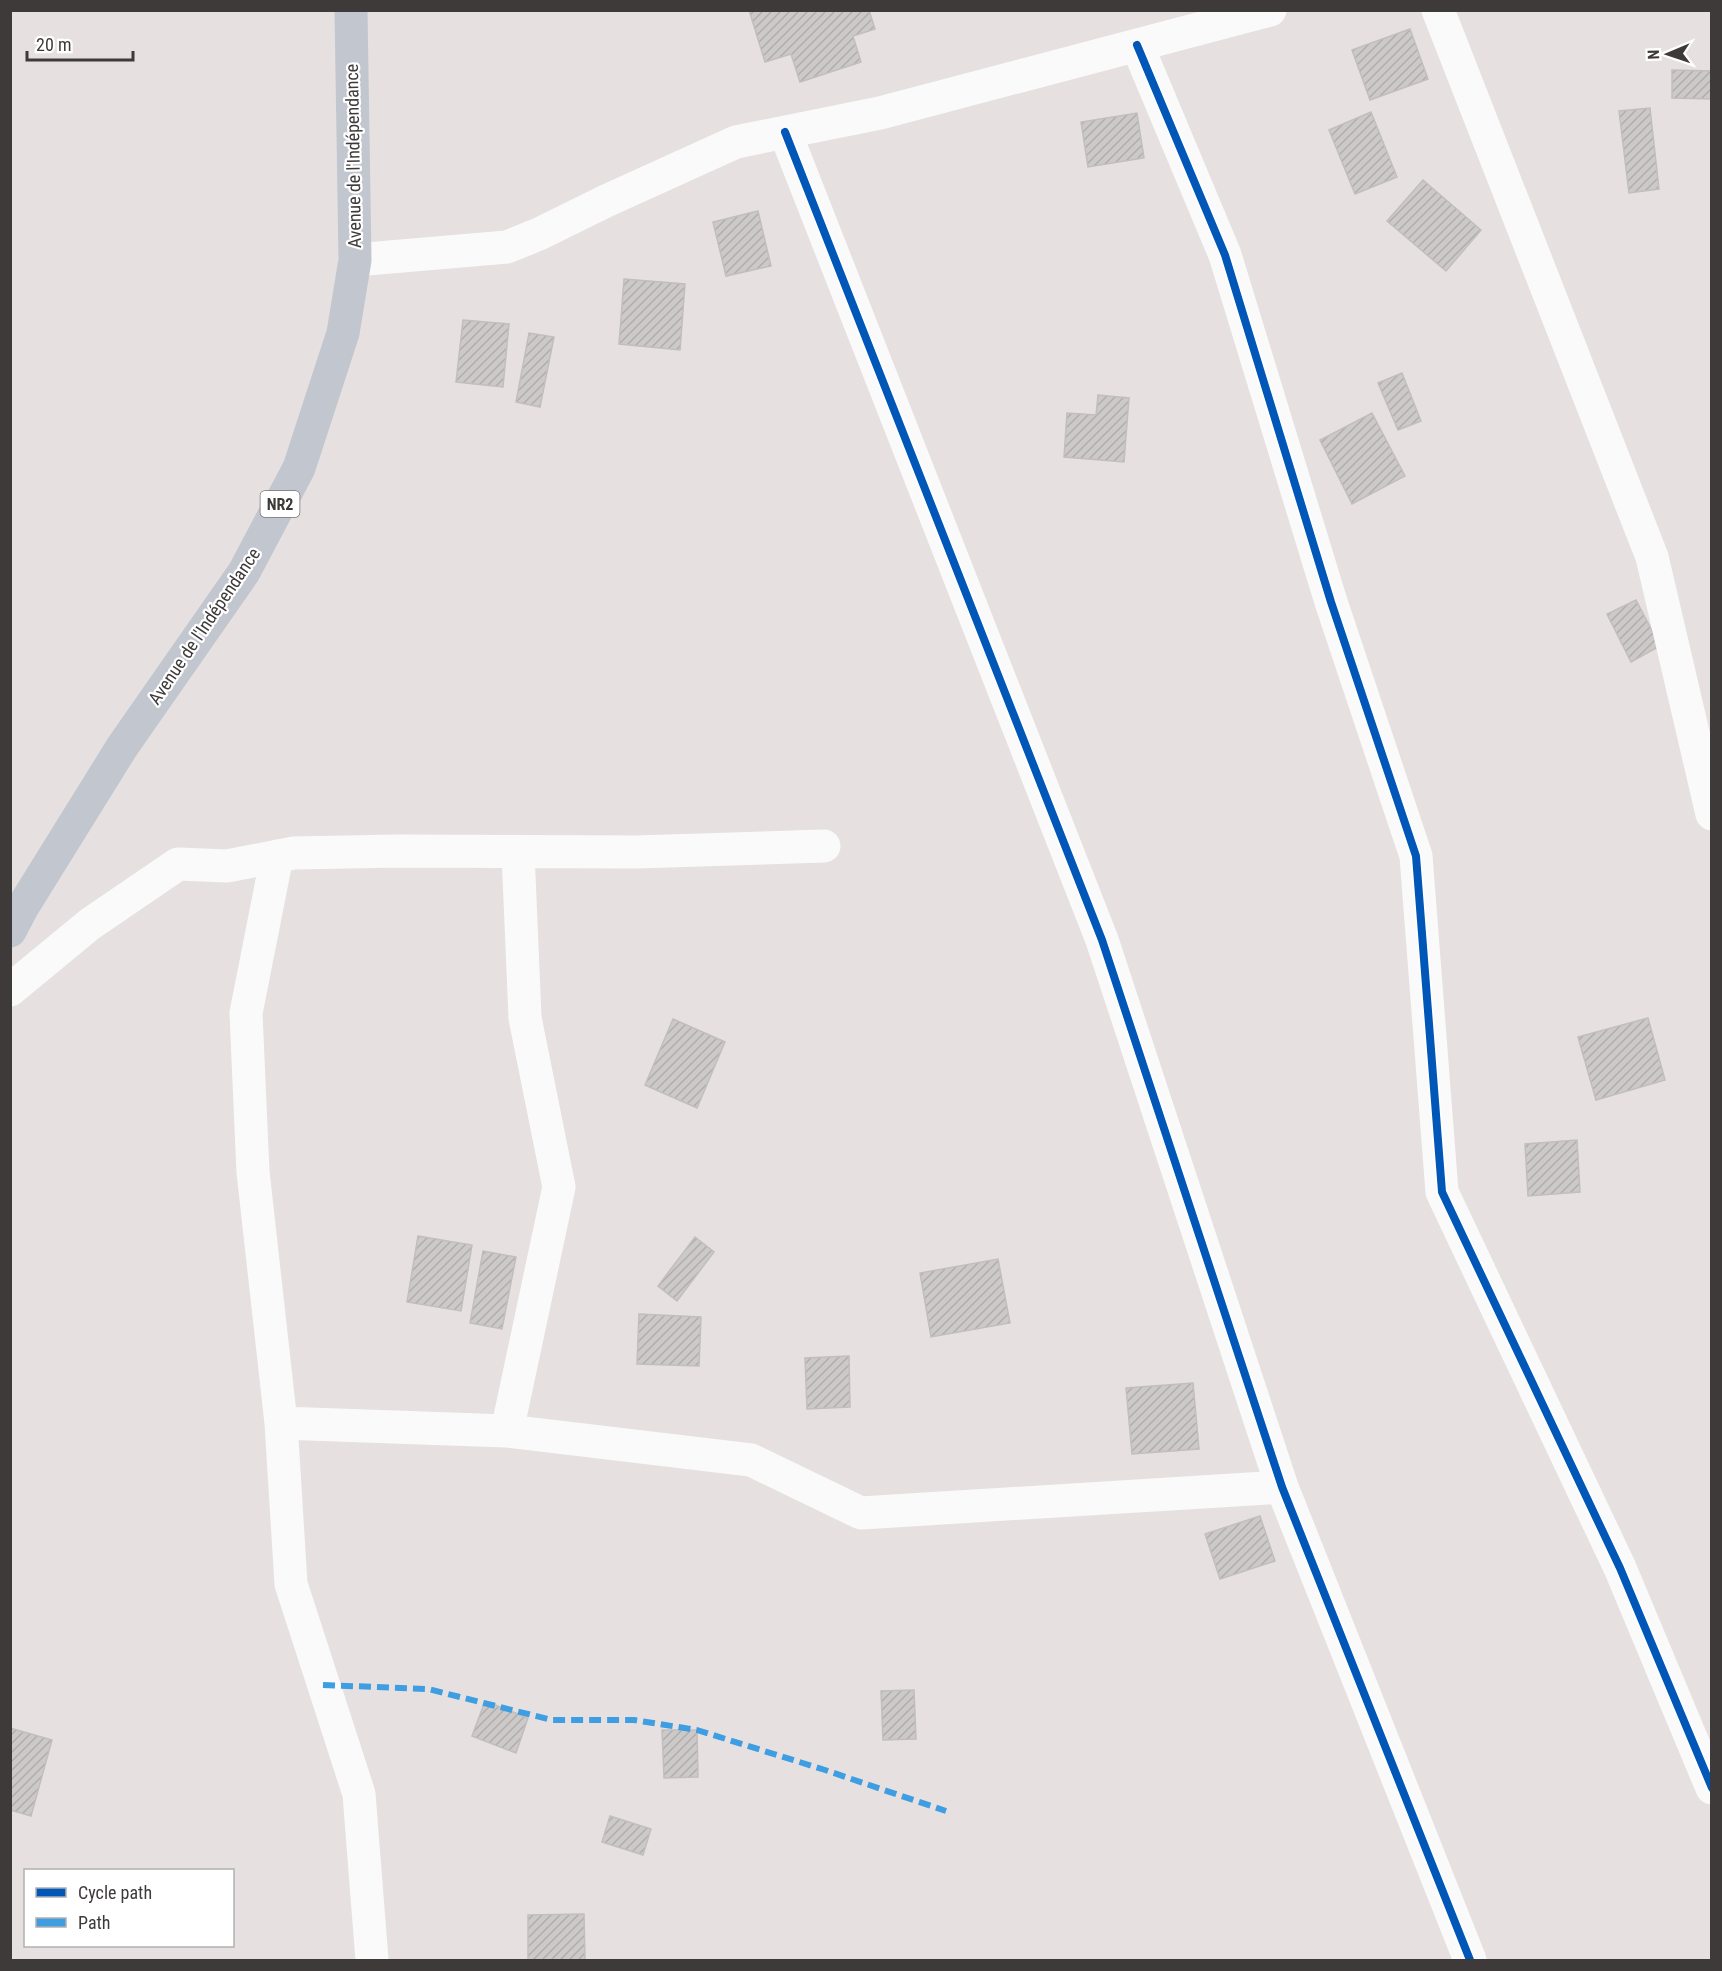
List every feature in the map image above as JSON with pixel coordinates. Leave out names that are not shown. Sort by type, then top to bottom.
[{"type":"highway","name":"Avenue de l'Indépendance","points":[[10,931],[21,908],[122,747],[244,572],[299,468],[343,333],[355,260],[351,10]]},
{"type":"street","points":[[355,260],[507,247],[736,142],[880,113],[1270,10]]},
{"type":"street","points":[[1438,10],[1652,557],[1712,814]]},
{"type":"street","points":[[1137,45],[1225,255],[1331,602],[1416,856],[1442,1192],[1620,1568],[1712,1788]]},
{"type":"street","points":[[784,132],[1102,940],[1282,1487],[1470,1960]]},
{"type":"street","points":[[10,990],[90,924],[178,864],[228,866],[277,856],[306,853],[637,852],[824,846]]},
{"type":"street","points":[[507,1431],[559,1187],[525,1018],[518,852]]},
{"type":"street","points":[[277,856],[246,1013],[253,1172],[281,1423],[291,1584],[359,1794],[372,1960]]},
{"type":"street","points":[[281,1423],[507,1431],[751,1460],[861,1514],[1282,1487]]},
{"type":"building","points":[[749,10],[869,10],[875,29],[853,36],[861,62],[800,82],[791,54],[765,62]]},
{"type":"building","points":[[1410,29],[1428,79],[1370,100],[1352,50]]},
{"type":"building","points":[[1672,70],[1712,71],[1712,99],[1672,98]]},
{"type":"building","points":[[1650,108],[1659,189],[1629,193],[1619,111]]},
{"type":"building","points":[[1371,112],[1397,177],[1355,194],[1329,130]]},
{"type":"building","points":[[1137,113],[1144,158],[1088,167],[1081,122]]},
{"type":"building","points":[[1423,180],[1481,230],[1446,271],[1387,221]]},
{"type":"building","points":[[758,211],[771,266],[726,276],[713,222]]},
{"type":"building","points":[[624,279],[685,284],[680,350],[619,344]]},
{"type":"building","points":[[463,320],[509,324],[503,387],[456,382]]},
{"type":"building","points":[[529,333],[554,337],[540,407],[516,402]]},
{"type":"building","points":[[1402,373],[1421,421],[1398,430],[1378,383]]},
{"type":"building","points":[[1098,395],[1129,398],[1124,462],[1064,457],[1067,413],[1096,415]]},
{"type":"building","points":[[1372,413],[1405,476],[1352,504],[1320,440]]},
{"type":"building","points":[[1636,600],[1660,646],[1631,662],[1607,614]]},
{"type":"building","points":[[1648,1018],[1665,1080],[1596,1100],[1578,1037]]},
{"type":"building","points":[[673,1019],[725,1042],[697,1108],[645,1085]]},
{"type":"building","points":[[1577,1140],[1580,1192],[1528,1196],[1525,1144]]},
{"type":"building","points":[[418,1236],[472,1245],[461,1311],[407,1302]]},
{"type":"building","points":[[695,1237],[714,1252],[677,1301],[658,1286]]},
{"type":"building","points":[[483,1251],[516,1257],[502,1329],[470,1323]]},
{"type":"building","points":[[998,1259],[1010,1323],[931,1337],[920,1273]]},
{"type":"building","points":[[639,1314],[701,1317],[699,1366],[637,1364]]},
{"type":"building","points":[[849,1356],[850,1407],[807,1409],[805,1358]]},
{"type":"building","points":[[1193,1383],[1199,1449],[1132,1454],[1126,1388]]},
{"type":"building","points":[[1260,1516],[1275,1561],[1220,1579],[1205,1534]]},
{"type":"building","points":[[914,1690],[916,1739],[883,1740],[881,1691]]},
{"type":"building","points":[[485,1701],[528,1718],[516,1753],[472,1736]]},
{"type":"building","points":[[10,1728],[52,1740],[31,1816],[10,1810]]},
{"type":"building","points":[[662,1730],[697,1730],[698,1777],[664,1778]]},
{"type":"building","points":[[610,1816],[651,1829],[643,1855],[602,1842]]},
{"type":"building","points":[[584,1914],[585,1960],[528,1960],[528,1915]]},
{"type":"marked path","points":[[323,1685],[428,1689],[552,1720],[634,1720],[697,1730],[946,1811]]},
{"type":"cycle path","points":[[1137,45],[1225,255],[1331,602],[1416,856],[1442,1192],[1620,1568],[1712,1788]]},
{"type":"cycle path","points":[[785,132],[1102,940],[1282,1487],[1470,1960]]}]
